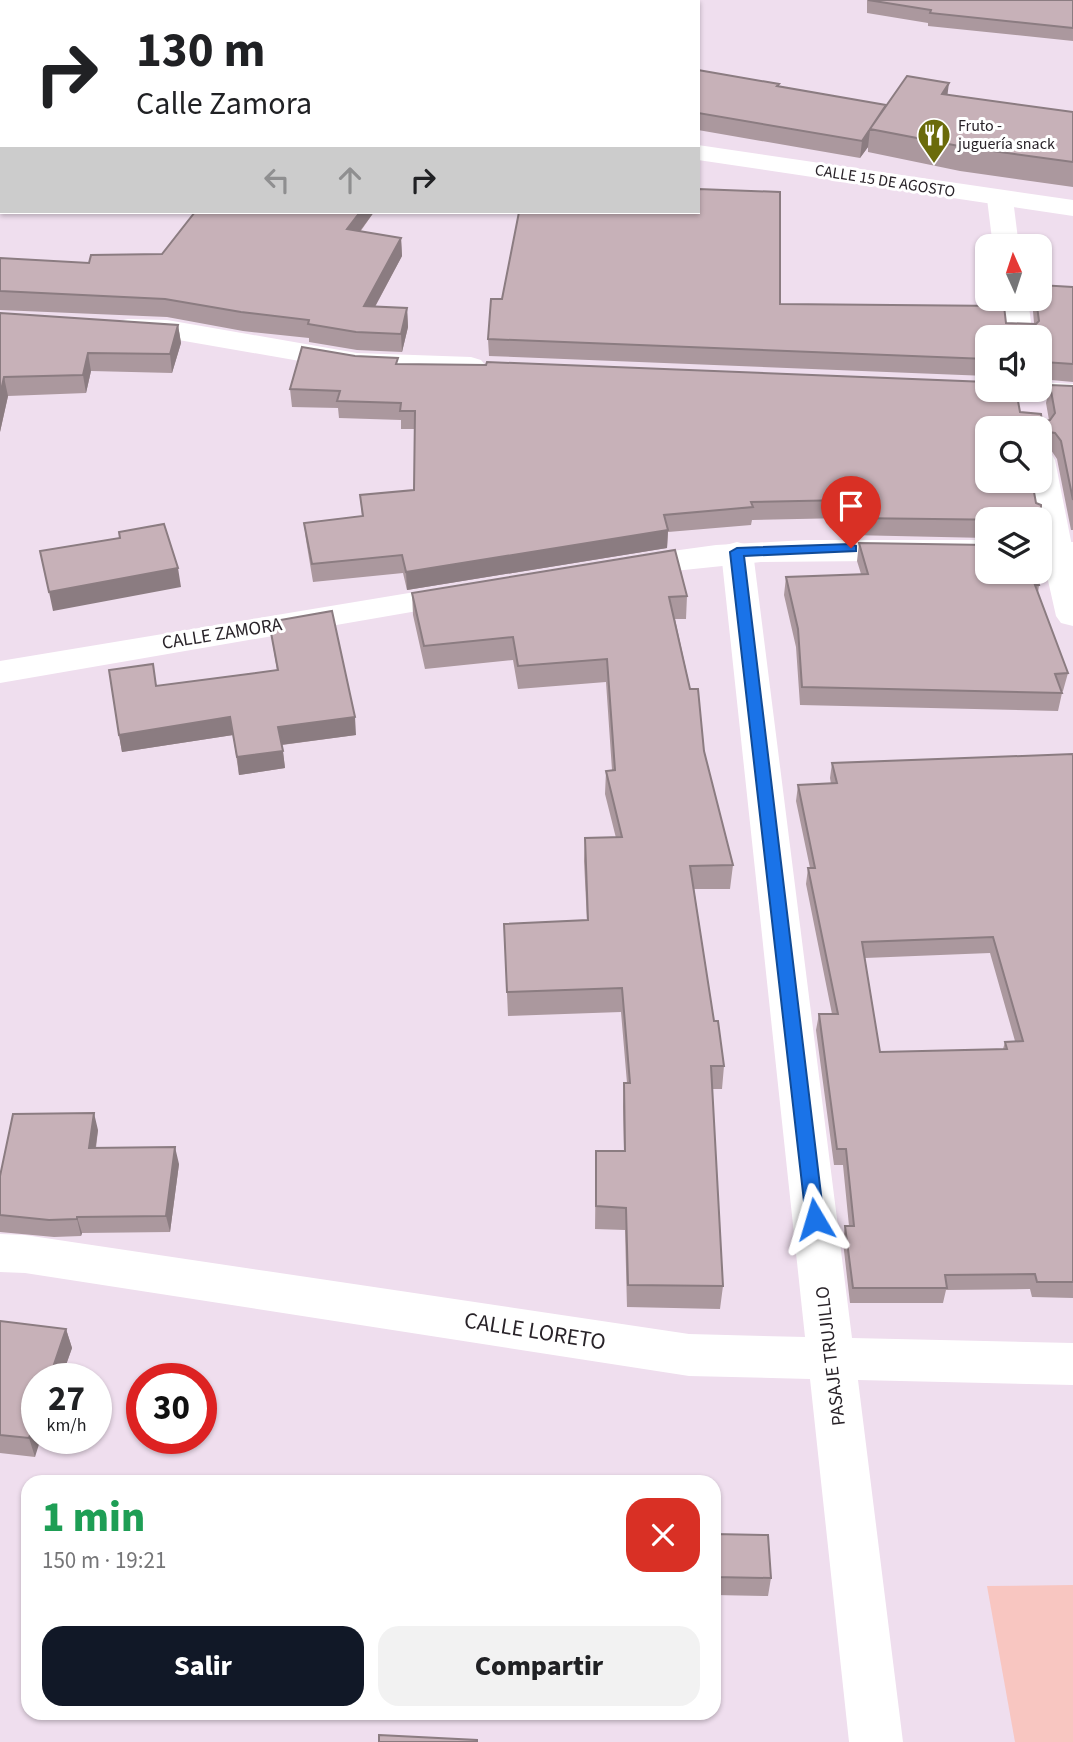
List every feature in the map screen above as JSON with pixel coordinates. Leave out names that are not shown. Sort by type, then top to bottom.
[{"type":"street","name":"CALLE 15 DE AGOSTO","points":[[700,152],[1073,208]]},
{"type":"street","points":[[1000,199],[1004,234]]},
{"type":"street","points":[[97,325],[167,329],[357,362],[494,367]]},
{"type":"street","points":[[1052,396],[1073,393]]},
{"type":"street","points":[[1046,493],[1056,552],[1073,616]]},
{"type":"street","points":[[600,571],[737,552],[851,548],[975,551]]},
{"type":"street","name":"PASAJE TRUJILLO","points":[[737,552],[876,1742]]},
{"type":"street","name":"CALLE ZAMORA","points":[[0,672],[491,589]]},
{"type":"street","name":"CALLE LORETO","points":[[0,1253],[25,1254],[689,1355],[1073,1364]]},
{"type":"shaded area","points":[[1073,1585],[1073,1742],[1015,1742],[987,1586]]},
{"type":"building","points":[[868,0],[1073,0],[1073,28],[930,13],[931,10]]},
{"type":"building","points":[[700,70],[886,105],[862,141],[700,113]]},
{"type":"building","points":[[907,76],[949,83],[942,94],[1073,112],[1073,162],[964,147],[870,129]]},
{"type":"building","points":[[700,189],[780,192],[780,304],[975,306],[975,312],[1005,312],[1006,323],[1036,324],[1039,321],[1038,312],[1052,312],[1052,286],[1073,287],[1073,364],[1052,363],[1052,325],[975,325],[975,359],[488,339],[491,299],[502,299],[519,214],[700,214]]},
{"type":"building","points":[[193,214],[358,214],[347,229],[401,238],[364,306],[407,308],[401,334],[356,332],[308,324],[309,320],[165,299],[0,291],[0,258],[89,263],[91,255],[162,254]]},
{"type":"building","points":[[0,313],[178,325],[170,354],[88,353],[83,375],[4,377],[0,395]]},
{"type":"building","points":[[302,347],[355,356],[398,358],[396,364],[486,365],[487,362],[975,382],[975,402],[1018,402],[1020,412],[1041,416],[975,416],[975,493],[1034,493],[1036,503],[1041,507],[975,507],[975,520],[852,518],[848,500],[751,502],[753,507],[664,515],[668,530],[406,572],[402,555],[312,564],[304,523],[363,516],[360,495],[414,490],[415,411],[400,411],[401,403],[337,401],[340,391],[290,389]]},
{"type":"building","points":[[1052,385],[1073,386],[1073,500],[1061,441],[1052,433],[1052,417],[1055,413]]},
{"type":"building","points":[[164,524],[178,568],[49,592],[40,551],[120,538],[119,532]]},
{"type":"building","points":[[859,543],[975,545],[975,584],[1039,584],[1035,585],[1068,673],[1055,674],[1062,693],[802,687],[798,629],[786,577],[868,574]]},
{"type":"building","points":[[675,550],[687,596],[669,597],[690,689],[698,689],[704,751],[733,865],[690,866],[714,1021],[718,1021],[724,1066],[711,1066],[723,1286],[628,1285],[626,1208],[596,1206],[596,1151],[625,1151],[624,1083],[630,1083],[622,988],[507,992],[504,924],[588,920],[585,838],[622,837],[606,771],[615,770],[607,659],[518,666],[513,637],[424,646],[412,593]]},
{"type":"building","points":[[332,611],[355,717],[278,727],[283,751],[237,757],[230,717],[119,735],[109,670],[153,664],[156,686],[278,670],[269,622]]},
{"type":"building","points":[[1073,754],[1073,1282],[1037,1282],[1035,1274],[945,1275],[947,1288],[853,1288],[845,1226],[854,1226],[846,1149],[837,1149],[819,1014],[838,1014],[808,868],[815,868],[798,785],[837,783],[832,763]],"holes":[[[993,937],[1023,1041],[1005,1042],[1007,1049],[880,1052],[862,942]]]},
{"type":"building","points":[[94,1113],[89,1148],[175,1147],[166,1216],[49,1220],[0,1215],[0,1176],[13,1114]]},
{"type":"building","points":[[0,1321],[66,1329],[54,1363],[21,1363],[21,1437],[0,1435]]},
{"type":"building","points":[[721,1534],[768,1535],[771,1578],[721,1577]]},
{"type":"building","points":[[379,1735],[477,1740],[477,1742],[379,1742]]},
{"type":"place","name":"Fruto - juguería snack","points":[[934,165]]},
{"type":"route","points":[[815,1219],[737,552],[851,548]]}]
